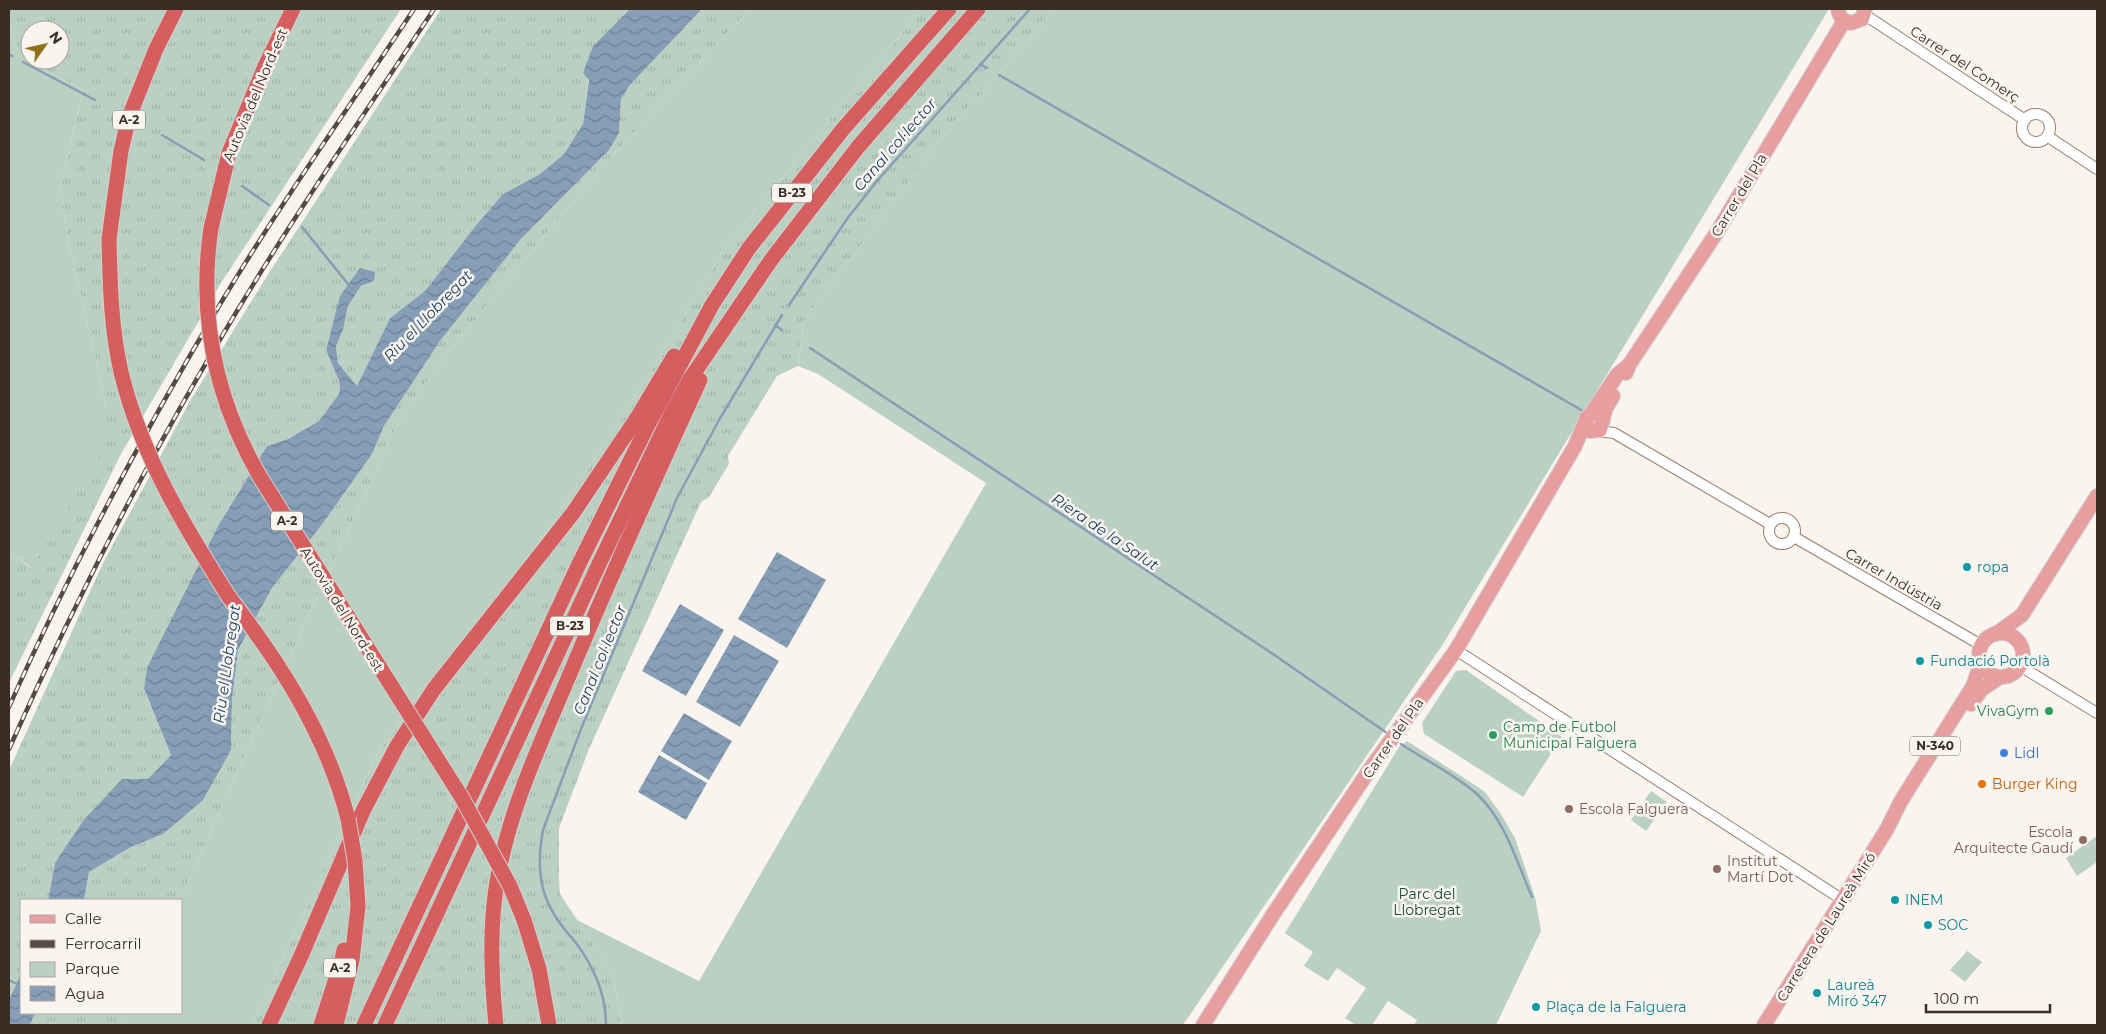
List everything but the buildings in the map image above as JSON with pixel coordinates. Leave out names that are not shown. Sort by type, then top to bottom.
[{"type":"highway","name":"A-2","points":[[176,9],[156,49],[130,117],[121,151],[109,239],[110,287],[115,338],[121,371],[145,448],[170,500],[229,597],[331,775],[344,821],[347,865],[353,907],[342,960],[321,1025]]},
{"type":"highway","name":"Autovia del Nord-est","points":[[293,9],[273,47],[233,144],[221,181],[210,228],[206,279],[209,332],[221,391],[241,443],[275,502],[462,798],[493,853],[524,920],[539,969],[549,1025]]},
{"type":"highway","name":"B-23","points":[[364,1025],[579,564],[648,425],[712,305],[749,248],[843,129],[949,9]]},
{"type":"highway","name":"B-23","points":[[385,1025],[672,412],[690,379],[771,260],[858,147],[978,9]]},
{"type":"highway","points":[[269,1025],[301,956],[363,811],[397,746],[445,674],[573,513],[635,422],[684,341],[712,305]]},
{"type":"highway","points":[[496,1025],[492,942],[494,904],[504,851],[516,806],[605,590],[718,339]]},
{"type":"highway","points":[[336,1025],[352,960],[353,907]]},
{"type":"main road","points":[[1841,15],[1854,23],[1865,12]]},
{"type":"main road","name":"Carrer del Pla","points":[[1202,1025],[1382,751],[1456,650],[1575,446],[1595,423],[1617,375],[1629,365],[1717,232],[1841,15]]},
{"type":"main road","points":[[1981,645],[1985,640],[2022,615],[2097,496]]},
{"type":"main road","points":[[2020,666],[2022,656],[2020,646],[2022,615]]},
{"type":"main road","points":[[1996,634],[2008,635],[2020,646]]},
{"type":"main road","name":"N-340","points":[[1981,645],[1978,656],[1981,663]]},
{"type":"main road","points":[[1981,663],[1986,671],[2000,677]]},
{"type":"main road","name":"Carretera de Laureà Miró","points":[[1764,1025],[1887,829],[1901,801],[1973,686],[1981,663]]},
{"type":"main road","name":"N-340","points":[[2000,677],[2009,675],[2020,666]]},
{"type":"main road","name":"Carretera de Laureà Miró","points":[[1887,829],[1907,805],[1978,693],[2000,677]]},
{"type":"street","name":"Carrer del Comerç","points":[[1865,12],[2025,120]]},
{"type":"street","points":[[2034,114],[2046,118],[2050,124],[2048,136],[2038,142],[2029,140],[2023,132],[2025,120],[2034,114]]},
{"type":"street","points":[[2048,136],[2097,169]]},
{"type":"street","points":[[1595,423],[1770,524]]},
{"type":"street","points":[[1778,518],[1789,519],[1794,526],[1794,537],[1788,543],[1775,542],[1769,535],[1770,524],[1778,518]]},
{"type":"street","name":"Carrer Indústria","points":[[1794,537],[1981,645]]},
{"type":"street","points":[[1456,650],[1843,900]]},
{"type":"street","points":[[2020,666],[2097,713]]},
{"type":"green space","points":[[9,9],[401,9],[221,283],[121,454],[9,683],[9,561],[13,555],[31,568],[105,414],[104,396],[69,245],[60,188],[83,90],[45,70],[70,70],[70,20],[20,20],[19,56],[9,22]]},
{"type":"green space","points":[[441,9],[630,9],[593,46],[583,124],[564,154],[540,174],[503,194],[425,291],[390,318],[357,386],[338,363],[336,346],[343,330],[348,306],[361,286],[374,281],[360,268],[331,331],[326,350],[340,383],[339,394],[319,421],[288,439],[267,446],[218,526],[186,590],[144,690],[171,755],[148,779],[122,779],[55,863],[48,899],[20,899],[20,976],[9,1000],[9,770],[103,563],[190,401],[267,276]]},
{"type":"green space","points":[[702,9],[750,9],[603,166],[443,358],[397,425],[180,899],[84,899],[89,872],[131,847],[163,834],[231,750],[232,700],[238,650],[272,588],[321,526],[372,454],[384,426],[440,341],[521,239],[609,150],[619,133],[621,99],[630,85]]},
{"type":"green space","points":[[750,9],[923,9],[862,80],[721,254],[635,397],[536,547],[378,752],[252,1025],[123,1025],[128,1014],[182,1014],[182,899],[180,899],[397,425],[443,358],[603,166]]},
{"type":"green space","points":[[923,9],[1055,9],[942,138],[804,321],[798,366],[777,376],[728,456],[729,464],[709,497],[701,502],[589,749],[559,828],[560,894],[613,974],[622,1025],[252,1025],[378,752],[536,547],[635,397],[721,254],[862,80]]},
{"type":"green space","points":[[1055,9],[1829,9],[1443,644],[1183,1025],[622,1025],[613,974],[577,920],[699,981],[986,483],[818,374],[798,366],[804,321],[942,138]]},
{"type":"green space","points":[[9,22],[20,57],[20,70],[45,70],[83,90],[60,188],[69,245],[104,396],[107,432],[100,455],[32,568],[13,555],[9,561]]},
{"type":"green space","name":"Camp de Futbol Municipal Falguera","points":[[1466,670],[1562,737],[1523,797],[1424,734],[1422,723],[1456,671]]},
{"type":"green space","name":"Parc del Llobregat","points":[[1407,741],[1484,791],[1501,814],[1515,838],[1535,897],[1541,931],[1496,1025],[1414,1025],[1417,1020],[1388,1001],[1372,1025],[1356,1025],[1345,1018],[1366,988],[1337,968],[1328,981],[1304,966],[1313,952],[1285,933],[1399,747]]},
{"type":"green space","points":[[1651,791],[1667,802],[1646,831],[1631,820]]},
{"type":"green space","points":[[2097,836],[2097,862],[2077,876],[2066,858]]},
{"type":"green space","points":[[1967,951],[1982,962],[1965,982],[1950,970]]},
{"type":"green space","points":[[35,1014],[128,1014],[123,1025],[30,1025]]},
{"type":"water","name":"Riu el Llobregat","points":[[630,9],[702,9],[630,85],[621,99],[619,133],[609,150],[521,239],[440,341],[384,426],[372,454],[321,526],[272,588],[238,650],[232,700],[231,750],[203,800],[163,834],[131,847],[89,872],[84,899],[48,899],[55,863],[83,821],[122,779],[148,779],[171,755],[144,689],[147,668],[218,526],[267,446],[288,439],[319,421],[339,394],[340,383],[326,350],[340,296],[360,268],[375,272],[374,281],[361,286],[348,306],[343,330],[336,346],[338,363],[357,386],[390,318],[425,291],[503,194],[540,174],[564,154],[583,124],[589,80],[583,73],[593,46]]},
{"type":"water","points":[[777,552],[826,580],[787,648],[738,619]]},
{"type":"water","points":[[680,604],[724,630],[686,696],[642,671]]},
{"type":"water","points":[[734,635],[779,661],[740,727],[696,702]]},
{"type":"water","points":[[684,713],[732,741],[709,780],[661,751]]},
{"type":"water","points":[[659,755],[707,783],[686,820],[638,792]]},
{"type":"water","points":[[20,976],[20,1014],[35,1014],[30,1025],[9,1025],[9,1000]]},
{"type":"waterway","name":"Canal col·lector","points":[[789,305],[847,219],[877,181],[1030,9]]},
{"type":"waterway","name":"Canal col·lector","points":[[980,64],[987,68]]},
{"type":"waterway","points":[[38,70],[95,100]]},
{"type":"waterway","points":[[999,75],[1583,411]]},
{"type":"waterway","points":[[162,135],[204,160]]},
{"type":"waterway","points":[[242,186],[269,205]]},
{"type":"waterway","points":[[302,227],[348,284]]},
{"type":"waterway","name":"Canal col·lector","points":[[606,1025],[604,1003],[598,982],[582,952],[555,916],[543,890],[540,864],[543,830],[581,729],[677,498],[719,420],[782,315]]},
{"type":"waterway","name":"Canal col·lector","points":[[775,325],[782,330]]},
{"type":"waterway","name":"Riera de la Salut","points":[[810,348],[1267,650],[1387,733]]},
{"type":"waterway","name":"Riera de la Salut","points":[[1401,744],[1469,787],[1488,806],[1510,843],[1532,897]]},
{"type":"waterway","points":[[9,980],[20,986]]},
{"type":"railway","points":[[9,707],[83,552],[193,350],[268,227],[414,9]]},
{"type":"railway","points":[[9,749],[88,582],[145,472],[205,364],[285,234],[434,9]]},
{"type":"place","name":"ropa","points":[[1967,567]]},
{"type":"place","name":"Fundació Portolà","points":[[1920,661]]},
{"type":"place","name":"VivaGym","points":[[2049,711]]},
{"type":"place","name":"Camp de Futbol Municipal Falguera","points":[[1493,735]]},
{"type":"place","name":"Lidl","points":[[2004,753]]},
{"type":"place","name":"Burger King","points":[[1982,784]]},
{"type":"place","name":"Escola Falguera","points":[[1569,809]]},
{"type":"place","name":"Escola Arquitecte Gaudí","points":[[2083,840]]},
{"type":"place","name":"Institut Martí Dot","points":[[1717,869]]},
{"type":"place","name":"INEM","points":[[1895,900]]},
{"type":"place","name":"SOC","points":[[1928,925]]},
{"type":"place","name":"Laureà Miró 347","points":[[1817,993]]},
{"type":"place","name":"Plaça de la Falguera","points":[[1536,1007]]}]
